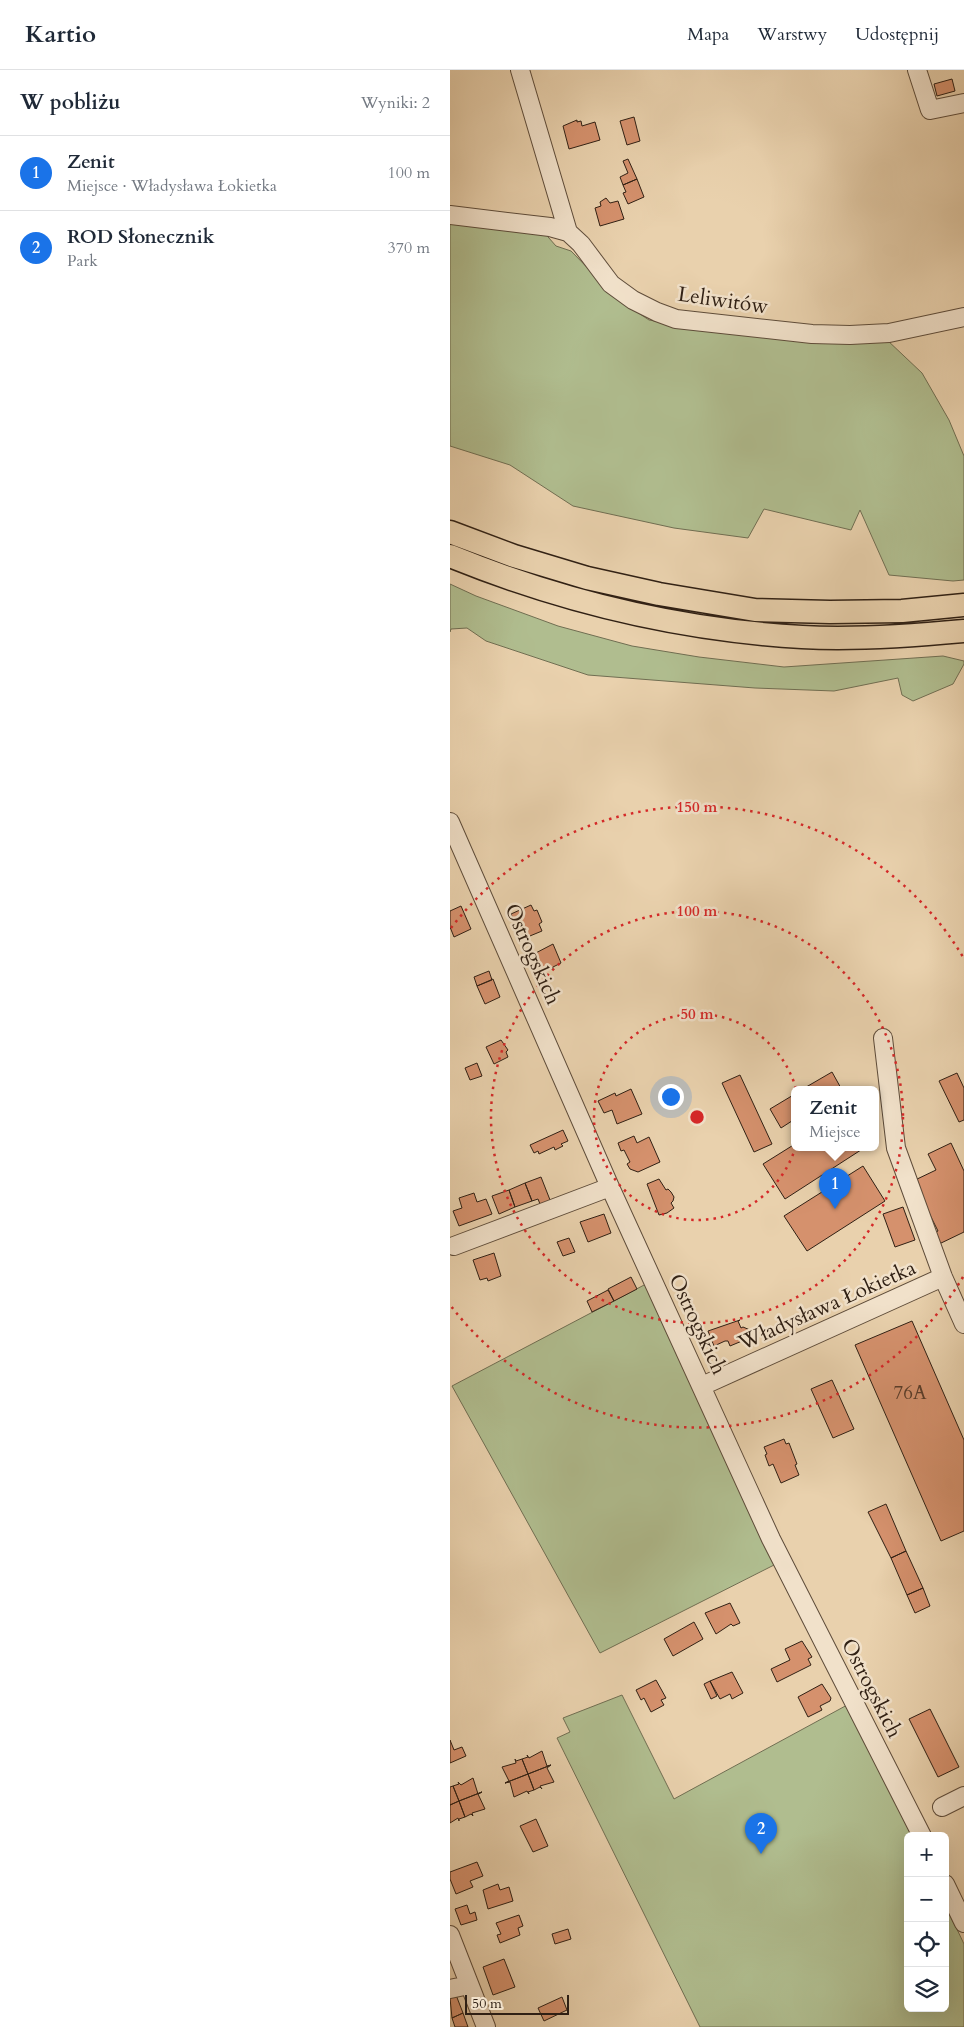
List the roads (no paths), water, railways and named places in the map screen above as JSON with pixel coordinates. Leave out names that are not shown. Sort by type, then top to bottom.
[{"type":"main road","points":[[450,532],[514,556],[587,578],[659,594],[756,610],[902,611],[964,606]]},
{"type":"main road","points":[[450,556],[491,573],[576,600],[643,617],[690,626],[802,637],[858,637],[964,631]]},
{"type":"street","points":[[520,70],[568,232]]},
{"type":"street","points":[[917,70],[930,110],[964,103]]},
{"type":"street","points":[[450,214],[550,227],[568,232]]},
{"type":"street","name":"Leliwitów","points":[[568,232],[581,244],[611,284],[633,300],[676,319],[812,334],[850,335],[889,333],[964,317]]},
{"type":"street","name":"Ostrogskich","points":[[450,822],[610,1187],[771,1539],[920,1832]]},
{"type":"street","name":"Władysława Łokietka","points":[[883,1038],[896,1148],[943,1277],[964,1324]]},
{"type":"street","points":[[454,1246],[610,1187]]},
{"type":"street","name":"Władysława Łokietka","points":[[702,1386],[943,1277]]},
{"type":"street","points":[[942,1807],[964,1796]]},
{"type":"street","points":[[949,1892],[964,1923]]},
{"type":"street","points":[[450,1935],[486,2027]]},
{"type":"street","points":[[450,1989],[469,1985]]},
{"type":"place","name":"Zenit","points":[[835,1209]]},
{"type":"place","name":"ROD Słonecznik","points":[[761,1854]]}]
